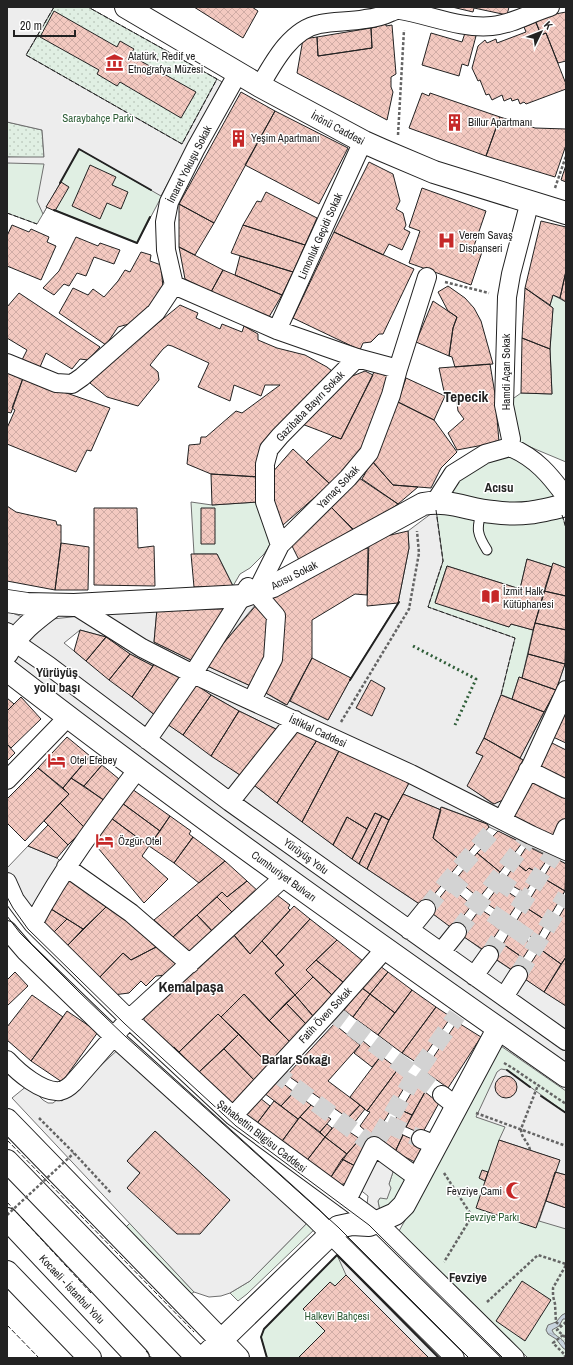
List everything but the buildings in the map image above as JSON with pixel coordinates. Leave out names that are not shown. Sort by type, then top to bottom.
[{"type":"main road","name":"İnönü Caddesi","points":[[126,7],[260,86],[364,142],[434,172],[566,213]]},
{"type":"main road","name":"Acısu Sokak","points":[[7,601],[27,604],[64,605],[249,594],[273,586],[312,566],[423,504],[435,502],[492,512],[522,514],[566,505]]},
{"type":"main road","points":[[9,642],[33,621],[64,605]]},
{"type":"main road","name":"Cumhuriyet Bulvarı","points":[[7,670],[68,718],[284,877],[385,949],[461,1010],[498,1028],[566,1076]]},
{"type":"main road","points":[[203,1358],[338,1227],[377,1222],[395,1214],[404,1205],[419,1179],[429,1142],[456,1104],[498,1028]]},
{"type":"main road","points":[[7,1120],[238,1358]]},
{"type":"main road","points":[[10,1165],[198,1358]]},
{"type":"main road","name":"Kocaeli - İstanbul Yolu","points":[[7,1219],[138,1358]]},
{"type":"main road","points":[[7,1272],[90,1358]]},
{"type":"street","points":[[260,86],[270,68],[290,42],[300,32],[319,24],[369,19],[400,9],[472,26],[491,26],[516,20],[550,7]]},
{"type":"street","name":"İmaret Yokuşu Sokak","points":[[174,285],[166,250],[166,218],[169,202],[196,148],[238,73]]},
{"type":"street","name":"Limonluk Geçidi Sokak","points":[[277,330],[358,152],[364,142]]},
{"type":"street","name":"Hamdi Açan Sokak","points":[[510,447],[511,439],[504,405],[507,297],[530,201]]},
{"type":"street","name":"Yamaç Sokak","points":[[147,740],[249,594],[279,542],[348,478],[369,453],[391,395],[427,277]]},
{"type":"street","points":[[7,363],[56,383],[72,384],[156,312],[174,285],[277,330],[357,358],[398,369]]},
{"type":"street","name":"Gazibaba Bayırı Sokak","points":[[279,542],[265,502],[265,464],[269,449],[357,358]]},
{"type":"street","points":[[435,502],[453,474],[485,454],[510,447],[519,451],[541,466],[566,497]]},
{"type":"street","points":[[249,594],[276,616],[273,659],[252,700]]},
{"type":"street","name":"İstiklal Caddesi","points":[[64,605],[193,674],[411,774],[562,849]]},
{"type":"street","name":"Yürüyüş Yolu","points":[[9,642],[49,666],[230,802],[566,1041]]},
{"type":"street","points":[[502,820],[565,696]]},
{"type":"street","points":[[7,780],[68,718]]},
{"type":"street","points":[[230,802],[295,720]]},
{"type":"street","points":[[33,924],[66,867],[138,769]]},
{"type":"street","points":[[528,770],[566,789]]},
{"type":"street","points":[[562,849],[566,828]]},
{"type":"street","points":[[66,867],[131,913],[190,964]]},
{"type":"street","points":[[7,1060],[20,1073],[43,1087],[60,1091],[67,1088],[74,1083],[130,1019],[284,877]]},
{"type":"street","name":"Şahabettin Bilgisu Caddesi","points":[[7,882],[15,900],[33,924],[130,1019],[233,1116],[377,1222],[515,1358]]},
{"type":"street","points":[[409,930],[426,909]]},
{"type":"street","points":[[7,930],[25,951],[114,1037],[313,1217],[455,1358]]},
{"type":"street","points":[[441,952],[457,932]]},
{"type":"street","name":"Fatih Öven Sokak","points":[[233,1116],[385,949]]},
{"type":"street","points":[[474,976],[489,955]]},
{"type":"street","points":[[504,997],[518,975]]},
{"type":"street","points":[[347,1200],[374,1146],[419,1179]]},
{"type":"lane","points":[[482,510],[478,522],[478,537],[487,550]]},
{"type":"path","points":[[397,141],[400,9]]},
{"type":"path","points":[[554,192],[566,156]]},
{"type":"path","points":[[427,277],[507,297]]},
{"type":"path","points":[[333,738],[339,725],[409,609],[419,553],[417,526]]},
{"type":"path","points":[[501,1063],[505,1063],[566,1104]]},
{"type":"path","points":[[530,1150],[521,1135],[521,1129],[538,1085]]},
{"type":"path","points":[[456,1104],[566,1146]]},
{"type":"path","points":[[39,1118],[111,1193]]},
{"type":"path","points":[[7,1215],[74,1153]]},
{"type":"path","points":[[442,1170],[472,1216],[443,1263]]},
{"type":"path","points":[[484,1304],[538,1255],[566,1264],[553,1288],[553,1296],[556,1304],[556,1322],[560,1326]]},
{"type":"path","points":[[566,1322],[557,1330],[566,1340]]},
{"type":"path","points":[[563,1335],[553,1343],[565,1355],[564,1358]]},
{"type":"green space","name":"Saraybahçe Parkı","points":[[7,7],[88,7],[222,82],[137,243],[47,207],[37,224],[7,213]]},
{"type":"green space","points":[[54,7],[88,7],[217,79],[182,144],[26,55]]},
{"type":"green space","points":[[7,122],[42,130],[44,158],[7,157]]},
{"type":"green space","points":[[553,295],[566,302],[566,462],[511,439],[504,405],[521,393],[552,394],[550,349],[553,308],[550,305]]},
{"type":"green space","points":[[510,447],[541,466],[560,507],[566,528],[566,568],[553,563],[552,567],[527,559],[520,589],[447,566],[435,602],[509,627],[511,624],[533,630],[522,678],[519,677],[512,699],[502,695],[499,699],[428,607],[443,561],[435,502],[453,474]]},
{"type":"green space","points":[[191,502],[212,505],[258,502],[270,536],[270,545],[264,554],[250,568],[240,574],[233,586],[217,554],[194,554]]},
{"type":"green space","name":"Fevziye Parkı","points":[[498,1044],[566,1091],[566,1358],[528,1358],[399,1231],[426,1183]]},
{"type":"green space","points":[[389,1168],[413,1175],[399,1201],[380,1212],[378,1201],[389,1184],[393,1172]]},
{"type":"green space","points":[[310,1220],[317,1227],[238,1301],[230,1293],[250,1281]]},
{"type":"green space","points":[[130,1223],[194,1292],[185,1298],[120,1233]]},
{"type":"green space","name":"Halkevi Bahçesi","points":[[337,1255],[439,1358],[267,1358],[261,1337],[264,1329]]},
{"type":"shaded area","points":[[7,7],[54,7],[26,55],[182,144],[217,79],[222,82],[161,196],[79,149],[43,214],[37,201],[44,164],[7,163],[7,157],[44,157],[42,130],[7,122]]},
{"type":"shaded area","points":[[436,510],[443,561],[428,607],[515,638],[501,695],[484,738],[476,753],[483,756],[468,786],[493,804],[505,799],[523,760],[520,758],[556,690],[566,661],[566,706],[553,737],[535,772],[566,786],[566,793],[532,775],[509,818],[558,838],[566,818],[566,864],[489,827],[487,824],[442,807],[441,810],[403,794],[409,783],[324,740],[322,743],[296,730],[280,731],[239,711],[192,682],[155,663],[153,666],[130,654],[106,637],[80,630],[64,643],[156,716],[243,777],[352,859],[424,907],[489,955],[566,1006],[566,1076],[284,877],[7,670],[7,611],[33,621],[157,609],[154,642],[195,662],[229,609],[257,603],[269,593],[282,622],[277,658],[259,689],[286,705],[290,701],[328,720],[351,678],[398,603],[409,548],[408,531]],"holes":[[[257,603],[273,619],[268,636],[269,660],[255,688],[205,665]]]},
{"type":"shaded area","points":[[28,846],[57,858],[66,867],[33,924],[7,882],[7,868]]},
{"type":"shaded area","points":[[123,1045],[313,1217],[250,1281],[230,1293],[221,1296],[209,1297],[194,1292],[12,1098],[28,1085],[48,1103],[53,1103],[58,1099],[62,1101]],"holes":[[[155,1131],[230,1200],[200,1233],[127,1188],[140,1173],[127,1161]]]},
{"type":"shaded area","points":[[501,1069],[507,1070],[566,1113],[566,1175],[555,1172],[559,1160],[499,1140],[505,1127],[476,1117],[497,1072]]},
{"type":"shaded area","points":[[374,1146],[393,1172],[389,1184],[391,1188],[387,1199],[380,1198],[378,1201],[380,1212],[366,1213],[368,1196],[354,1185]]},
{"type":"shaded area","points":[[546,1201],[566,1208],[566,1229],[539,1221]]},
{"type":"shaded area","points":[[337,1255],[439,1358],[429,1358],[346,1275]]},
{"type":"water","points":[[566,1313],[566,1319],[563,1319],[559,1326],[552,1330],[555,1335],[564,1342],[566,1345],[566,1350],[556,1339],[548,1334],[546,1330],[548,1325],[556,1322]]},
{"type":"tunnel","points":[[426,909],[449,880],[502,820]]},
{"type":"tunnel","points":[[457,932],[531,835]]},
{"type":"tunnel","points":[[489,955],[558,847]]},
{"type":"tunnel","points":[[449,880],[478,904],[537,944]]},
{"type":"tunnel","points":[[497,880],[525,898]]},
{"type":"tunnel","points":[[518,975],[566,896]]},
{"type":"tunnel","points":[[330,1011],[442,1095]]},
{"type":"tunnel","points":[[273,1071],[374,1146],[415,1075],[457,1015]]},
{"type":"tunnel","points":[[387,1124],[421,1139]]},
{"type":"tram line","points":[[7,897],[28,929],[125,1024],[236,1126],[369,1225],[503,1358]]},
{"type":"tram line","points":[[7,916],[20,933],[126,1037],[338,1227],[469,1358]]},
{"type":"hedge","points":[[413,646],[476,679],[455,725]]},
{"type":"fence","points":[[54,7],[26,55],[182,144],[217,79],[88,7]]},
{"type":"fence","points":[[7,213],[37,224]]},
{"type":"fence","points":[[436,510],[443,561],[428,607],[515,638],[501,695]]},
{"type":"fence","points":[[562,515],[566,528]]},
{"type":"fence","points":[[7,1140],[194,1332]]},
{"type":"fence","points":[[7,1202],[91,1293]]},
{"type":"fence","points":[[7,1325],[39,1358]]},
{"type":"fence","points":[[146,1351],[152,1358]]},
{"type":"wall","points":[[60,183],[79,149],[151,190]]},
{"type":"wall","points":[[54,210],[137,243],[150,217]]},
{"type":"wall","points":[[350,680],[399,602]]},
{"type":"wall","points":[[507,1070],[530,1087]]},
{"type":"wall","points":[[541,1096],[566,1113]]},
{"type":"wall","points":[[267,1358],[261,1337],[264,1329],[337,1255],[439,1358]]},
{"type":"place","name":"Atatürk, Redif ve Etnografya Müzesi","points":[[115,62]]},
{"type":"place","name":"Billur Apartmanı","points":[[455,122]]},
{"type":"place","name":"Yeşim Apartmanı","points":[[238,138]]},
{"type":"place","name":"Verem Savaş Dispanseri","points":[[446,241]]},
{"type":"place","name":"İzmit Halk Kütüphanesi","points":[[490,597]]},
{"type":"place","name":"Otel Efebey","points":[[57,760]]},
{"type":"place","name":"Özgür Otel","points":[[105,841]]},
{"type":"place","name":"Fevziye Cami","points":[[515,1191]]},
{"type":"district","name":"Tepecik","points":[[466,397]]},
{"type":"district","name":"Acısu","points":[[499,487]]},
{"type":"district","name":"Yürüyüş yolu başı","points":[[57,680]]},
{"type":"district","name":"Kemalpaşa","points":[[191,987]]},
{"type":"district","name":"Barlar Sokağı","points":[[296,1059]]},
{"type":"district","name":"Fevziye","points":[[468,1277]]}]
